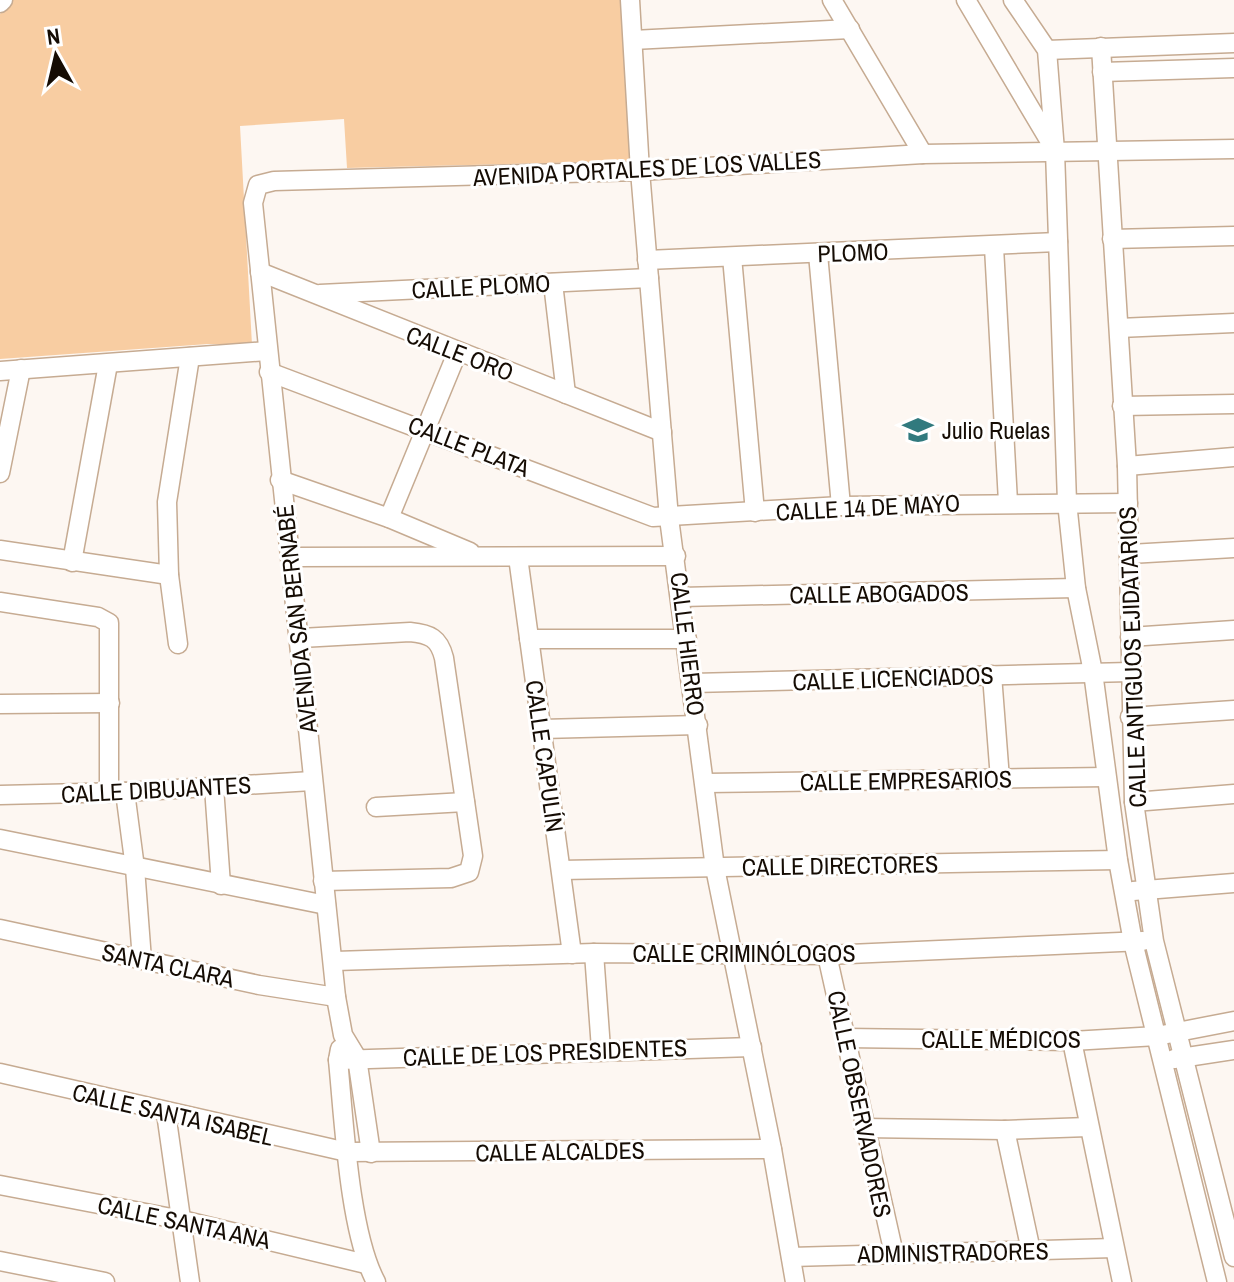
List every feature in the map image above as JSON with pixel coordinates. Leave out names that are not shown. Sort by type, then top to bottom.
[{"type":"street","name":"CALLE HIERRO","points":[[630,0],[640,171],[669,518],[715,868],[772,1149],[795,1282]]},
{"type":"street","points":[[832,0],[923,154]]},
{"type":"street","name":"CALLE ANTIGUOS EJIDATARIOS","points":[[966,0],[1055,151]]},
{"type":"street","name":"CALLE ANTIGUOS EJIDATARIOS","points":[[1013,0],[1047,50],[1055,151],[1067,502],[1076,588],[1093,672],[1118,860],[1133,942],[1217,1282]]},
{"type":"street","points":[[633,40],[850,29]]},
{"type":"street","points":[[1047,50],[1234,43]]},
{"type":"street","name":"CALLE ANTIGUOS EJIDATARIOS","points":[[1101,47],[1127,466],[1134,802],[1154,941],[1234,1255]]},
{"type":"street","points":[[1102,72],[1234,68]]},
{"type":"street","name":"AVENIDA PORTALES DE LOS VALLES","points":[[253,203],[258,185],[274,181],[640,171],[923,154],[1234,149]]},
{"type":"street","name":"AVENIDA SAN BERNABÉ","points":[[253,203],[280,480],[301,638],[312,781],[335,961],[336,997],[343,1035],[357,1058],[371,1153]]},
{"type":"street","points":[[1112,239],[1234,236]]},
{"type":"street","name":"PLOMO","points":[[648,269],[732,257],[1058,242]]},
{"type":"street","points":[[994,247],[1008,502]]},
{"type":"street","points":[[818,254],[841,506]]},
{"type":"street","points":[[732,257],[755,512]]},
{"type":"street","name":"CALLE PLOMO","points":[[314,294],[553,283],[648,269]]},
{"type":"street","name":"CALLE ORO","points":[[260,272],[457,353],[662,432]]},
{"type":"street","points":[[553,283],[566,394]]},
{"type":"street","points":[[1119,328],[1234,323]]},
{"type":"street","points":[[0,371],[267,351]]},
{"type":"street","points":[[389,518],[457,353]]},
{"type":"street","points":[[178,644],[169,575],[167,502],[190,357]]},
{"type":"street","points":[[72,562],[108,364]]},
{"type":"street","points":[[0,473],[21,369]]},
{"type":"street","name":"CALLE PLATA","points":[[269,372],[427,429],[635,511],[669,518]]},
{"type":"street","points":[[1122,406],[1234,404]]},
{"type":"street","points":[[1127,466],[1234,457]]},
{"type":"street","points":[[280,480],[389,518],[480,556]]},
{"type":"street","name":"CALLE 14 DE MAYO","points":[[669,518],[841,506],[1128,503]]},
{"type":"street","points":[[1130,554],[1234,548]]},
{"type":"street","points":[[0,550],[169,575]]},
{"type":"street","points":[[291,557],[676,556]]},
{"type":"street","name":"CALLE CAPULÍN","points":[[518,557],[572,954]]},
{"type":"street","name":"CALLE ABOGADOS","points":[[681,597],[1076,588]]},
{"type":"street","points":[[0,602],[106,619],[111,632],[110,703],[117,793],[135,868],[142,960]]},
{"type":"street","points":[[1130,637],[1234,630]]},
{"type":"street","points":[[301,638],[410,632],[436,639],[444,658],[473,856],[472,866],[462,876],[323,881]]},
{"type":"street","points":[[529,639],[687,639]]},
{"type":"street","name":"CALLE LICENCIADOS","points":[[693,683],[1130,672]]},
{"type":"street","points":[[992,675],[1000,779]]},
{"type":"street","points":[[0,690],[0,704],[110,703]]},
{"type":"street","points":[[1130,717],[1234,710]]},
{"type":"street","points":[[542,729],[698,725]]},
{"type":"street","name":"CALLE EMPRESARIOS","points":[[706,783],[1106,777]]},
{"type":"street","name":"CALLE DIBUJANTES","points":[[0,795],[117,793],[312,781]]},
{"type":"street","points":[[214,787],[221,885]]},
{"type":"street","points":[[1134,802],[1234,794]]},
{"type":"street","points":[[376,807],[465,802]]},
{"type":"street","points":[[0,839],[326,905]]},
{"type":"street","name":"CALLE DIRECTORES","points":[[561,870],[1118,860]]},
{"type":"street","points":[[1125,892],[1234,883]]},
{"type":"street","name":"SANTA CLARA","points":[[0,929],[336,997]]},
{"type":"street","name":"CALLE CRIMINÓLOGOS","points":[[335,961],[594,953],[827,955],[1154,941]]},
{"type":"street","points":[[594,953],[601,1049]]},
{"type":"street","name":"CALLE OBSERVADORES","points":[[827,955],[894,1254]]},
{"type":"street","name":"CALLE MÉDICOS","points":[[846,1038],[1072,1041],[1157,1036],[1234,1021]]},
{"type":"street","name":"AVENIDA SAN BERNABÉ","points":[[343,1035],[338,1060],[347,1152],[366,1264],[376,1282]]},
{"type":"street","points":[[1072,1041],[1122,1282]]},
{"type":"street","name":"CALLE DE LOS PRESIDENTES","points":[[338,1060],[601,1049],[752,1047]]},
{"type":"street","points":[[1163,1061],[1234,1050]]},
{"type":"street","name":"CALLE SANTA ISABEL","points":[[0,1073],[347,1152]]},
{"type":"street","points":[[166,1113],[190,1282]]},
{"type":"street","points":[[864,1128],[1005,1130],[1088,1127]]},
{"type":"street","points":[[1005,1130],[1031,1251]]},
{"type":"street","name":"CALLE ALCALDES","points":[[347,1152],[772,1149]]},
{"type":"street","name":"CALLE SANTA ANA","points":[[0,1185],[182,1220],[366,1264]]},
{"type":"street","name":"ADMINISTRADORES","points":[[791,1257],[1114,1248]]},
{"type":"street","points":[[0,1261],[105,1282]]},
{"type":"shaded area","points":[[12,0],[623,0],[632,161],[347,168],[344,119],[240,126],[252,345],[208,344],[0,359],[0,14]]},
{"type":"place","name":"Julio Ruelas","points":[[918,430]]}]
